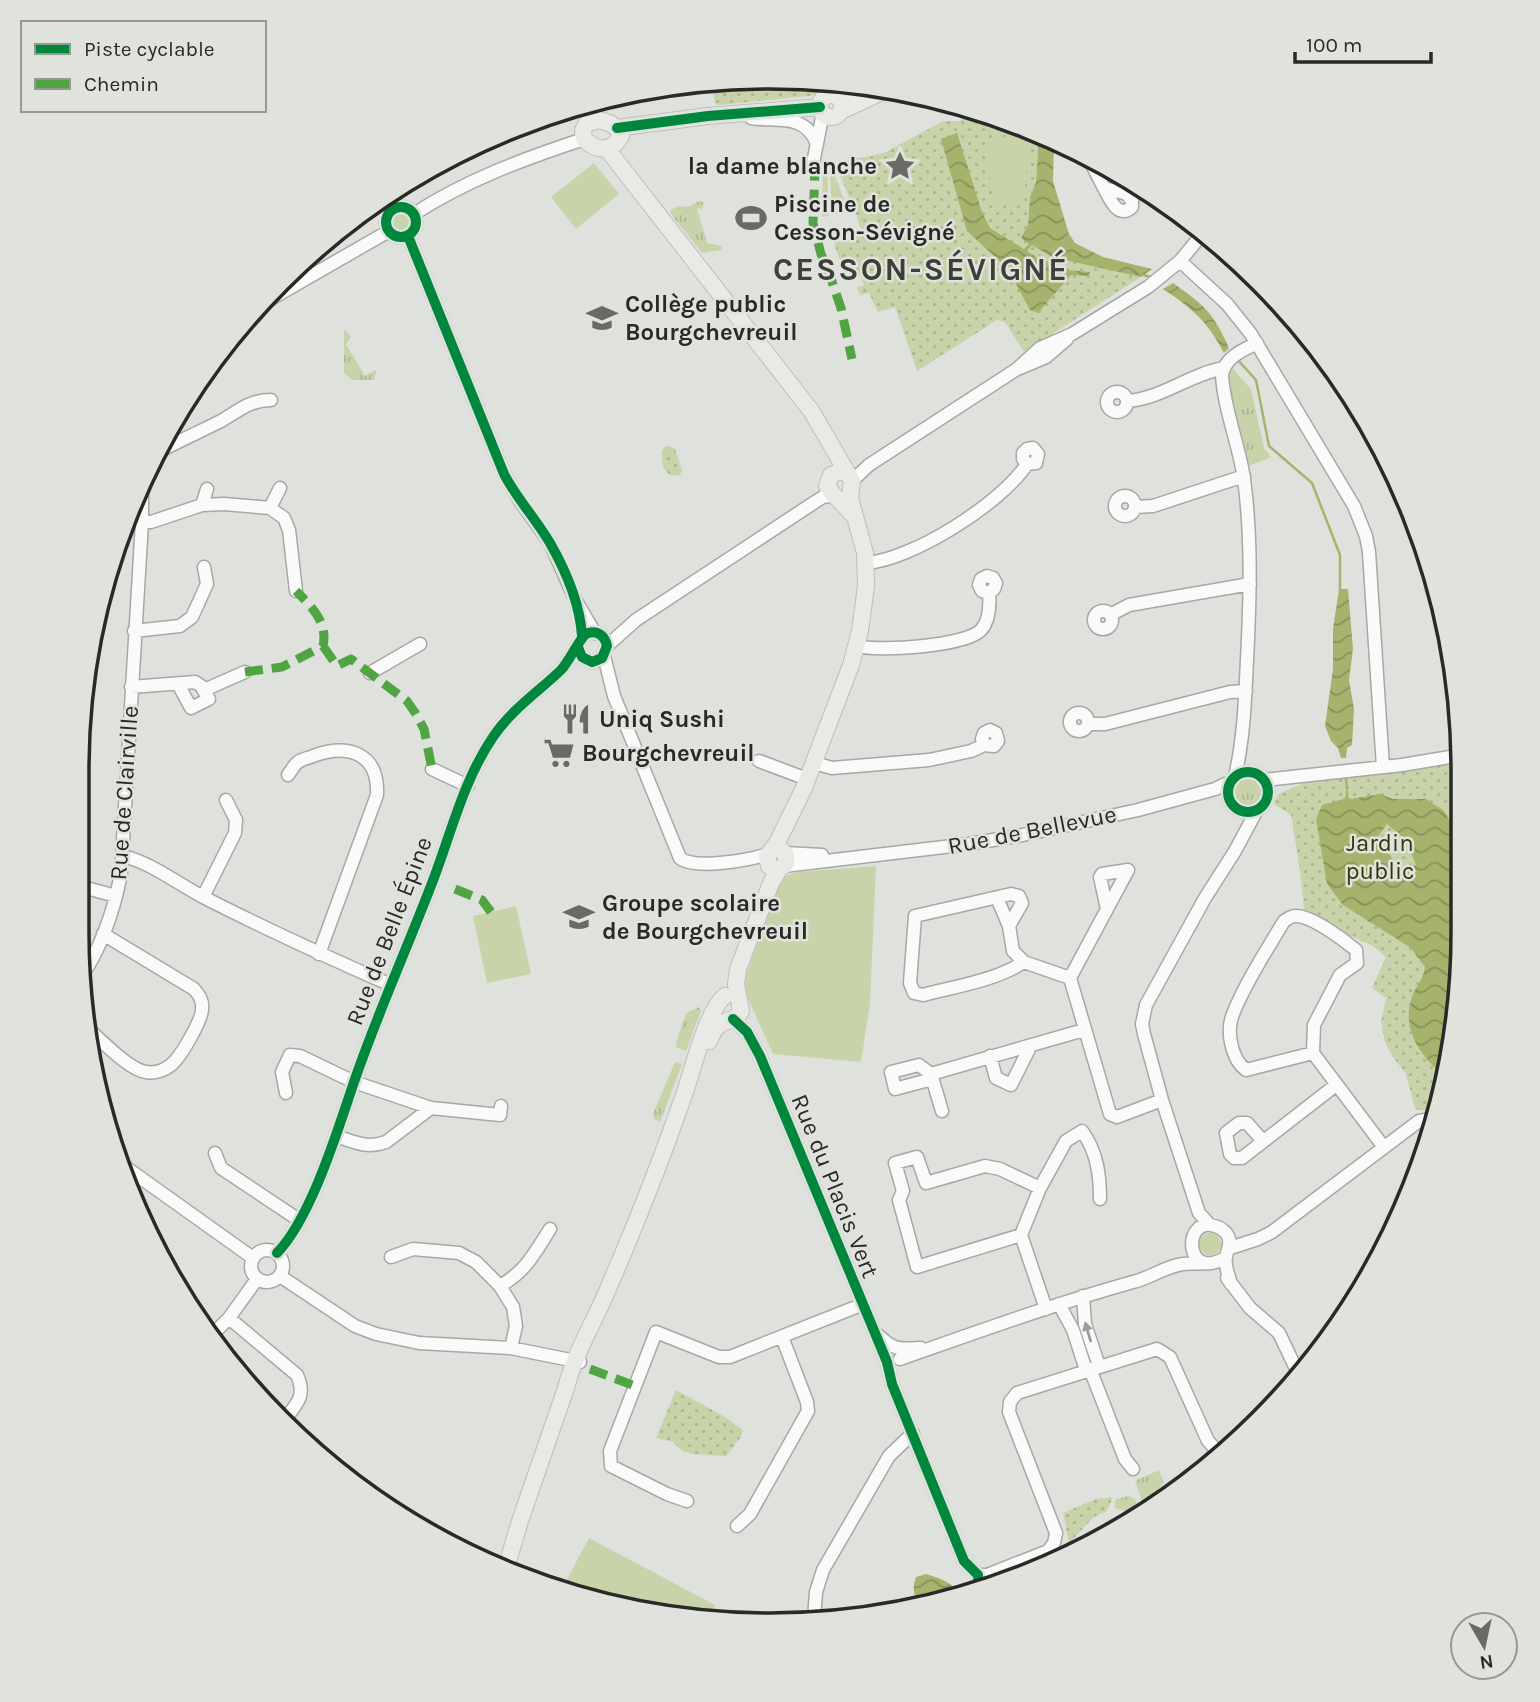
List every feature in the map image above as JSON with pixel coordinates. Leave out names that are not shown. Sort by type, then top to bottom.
[{"type":"main road","points":[[617,128],[733,115],[823,111],[834,117],[837,97]]},
{"type":"main road","points":[[586,114],[589,128]]},
{"type":"main road","points":[[583,115],[597,148],[607,149],[616,144],[621,136],[610,122],[589,128]]},
{"type":"main road","points":[[508,1561],[574,1369],[682,1101],[712,1035],[730,1008],[738,969],[771,883],[776,859],[857,646],[865,596],[864,544],[841,485],[829,442],[812,412],[607,149]]},
{"type":"street","points":[[813,163],[823,111]]},
{"type":"street","points":[[733,115],[794,121],[805,125],[817,144]]},
{"type":"street","points":[[414,214],[505,167],[558,146],[589,128]]},
{"type":"street","points":[[1096,172],[1104,188]]},
{"type":"street","points":[[400,207],[414,214],[416,225],[408,236],[396,237],[389,231],[386,220],[391,211],[400,207]]},
{"type":"street","points":[[290,288],[389,231]]},
{"type":"street","points":[[408,236],[504,474],[550,543],[576,601],[597,633],[604,638],[614,696]]},
{"type":"street","points":[[590,661],[606,651],[636,620],[841,485],[854,467],[869,465],[1017,369],[1040,348],[1072,334],[1148,287],[1180,261],[1197,240]]},
{"type":"street","points":[[1180,261],[1227,304],[1257,343],[1354,506],[1366,536],[1369,552],[1383,766]]},
{"type":"street","points":[[1127,401],[1150,397],[1198,374],[1223,368],[1239,351],[1257,343]]},
{"type":"street","points":[[1223,368],[1223,382],[1244,477],[1250,584],[1241,749],[1228,790],[1241,837]]},
{"type":"street","points":[[172,445],[244,405],[259,400],[271,400]]},
{"type":"street","points":[[866,564],[892,558],[956,528],[1015,479],[1027,464]]},
{"type":"street","points":[[1135,507],[1153,506],[1244,477]]},
{"type":"street","points":[[270,508],[280,488]]},
{"type":"street","points":[[202,505],[207,489]]},
{"type":"street","points":[[142,522],[151,522],[202,505],[270,508],[284,518],[289,530],[296,591]]},
{"type":"street","name":"Rue de Clairville","points":[[90,958],[103,934],[116,896],[123,856],[142,507]]},
{"type":"street","points":[[134,631],[180,626],[192,617],[207,584],[204,567]]},
{"type":"street","points":[[1110,615],[1129,606],[1250,584]]},
{"type":"street","points":[[857,646],[869,649],[909,648],[971,637],[981,630],[987,619],[989,593]]},
{"type":"street","points":[[576,601],[582,657],[590,661],[614,696]]},
{"type":"street","points":[[580,642],[597,633],[636,620]]},
{"type":"street","name":"Rue de Belle Épine","points":[[277,1253],[299,1220],[336,1136],[391,985],[480,760],[498,730],[534,692],[559,671],[580,642]]},
{"type":"street","points":[[370,673],[420,644]]},
{"type":"street","name":"Rue de Belle Épine","points":[[559,671],[590,661]]},
{"type":"street","points":[[178,684],[191,708],[209,699],[204,690],[244,672]]},
{"type":"street","name":"Rue de Clairville","points":[[131,687],[195,682],[204,690]]},
{"type":"street","points":[[1088,724],[1105,724],[1230,692],[1246,691]]},
{"type":"street","name":"Rue de Bellevue","points":[[614,696],[680,858],[693,863],[864,855],[1007,838],[1112,816],[1198,794],[1233,779]]},
{"type":"street","points":[[814,763],[832,768],[929,760],[971,751],[984,745]]},
{"type":"street","points":[[1205,1227],[1162,1101],[1142,1024],[1146,1005],[1241,837],[1265,802],[1263,781],[1250,766],[1241,749]]},
{"type":"street","points":[[288,775],[297,762],[329,750],[346,750],[361,755],[377,780],[377,795],[319,954]]},
{"type":"street","points":[[1233,779],[1246,772],[1263,781],[1450,757]]},
{"type":"street","points":[[759,761],[807,779]]},
{"type":"street","points":[[432,769],[468,786]]},
{"type":"street","name":"Rue de Bellevue","points":[[1198,794],[1215,796],[1233,804]]},
{"type":"street","points":[[203,897],[235,833],[236,820],[226,800]]},
{"type":"street","points":[[1233,804],[1244,811],[1257,810]]},
{"type":"street","points":[[123,856],[136,859],[203,897],[319,954],[391,985]]},
{"type":"street","points":[[89,889],[116,896]]},
{"type":"street","points":[[1009,926],[1022,904],[1019,896],[1011,894],[915,916],[910,984],[914,993],[923,995],[1011,971],[1024,962]]},
{"type":"street","points":[[997,898],[1009,926],[1013,951],[1024,962],[1070,978]]},
{"type":"street","points":[[1107,909],[1070,978],[1084,1030],[1110,1114],[1117,1117],[1162,1101]]},
{"type":"street","points":[[1313,1053],[1246,1070],[1238,1064],[1230,1037],[1232,1016],[1284,921],[1293,916],[1303,917],[1341,937],[1356,950],[1357,963],[1340,975],[1314,1026],[1313,1053],[1383,1146]]},
{"type":"street","points":[[98,1037],[138,1071],[155,1073],[175,1062],[200,1019],[202,1009],[201,998],[194,989],[103,934]]},
{"type":"street","name":"Rue du Placis Vert","points":[[730,1008],[760,1056],[873,1331],[893,1356],[892,1384],[964,1561],[978,1575]]},
{"type":"street","points":[[942,1111],[932,1076],[990,1056],[1084,1030]]},
{"type":"street","points":[[990,1056],[996,1078],[1011,1085],[1031,1045]]},
{"type":"street","points":[[286,1093],[282,1072],[290,1055],[300,1056],[354,1082],[431,1108],[500,1115],[501,1106]]},
{"type":"street","points":[[1263,1141],[1336,1085]]},
{"type":"street","points":[[336,1136],[368,1147],[377,1146],[431,1108]]},
{"type":"street","points":[[893,1356],[928,1348],[1083,1296],[1142,1280],[1171,1267],[1221,1254],[1245,1242],[1258,1239],[1272,1232],[1383,1146],[1424,1120]]},
{"type":"street","points":[[1100,1199],[1100,1172],[1089,1141],[1082,1131],[1066,1141],[1041,1188],[1021,1235],[1052,1306],[1073,1330],[1092,1368],[1125,1459],[1133,1469]]},
{"type":"street","points":[[215,1153],[221,1168],[299,1220]]},
{"type":"street","points":[[903,1191],[895,1163],[917,1157],[926,1183]]},
{"type":"street","points":[[1021,1235],[917,1267],[898,1200],[903,1191],[985,1166],[1000,1169],[1041,1188]]},
{"type":"street","points":[[133,1173],[253,1258]]},
{"type":"street","points":[[1221,1254],[1196,1258],[1191,1247],[1192,1238],[1205,1227],[1223,1229],[1221,1254],[1231,1284],[1251,1308],[1279,1333],[1294,1366]]},
{"type":"street","points":[[500,1286],[527,1266],[550,1229]]},
{"type":"street","points":[[1171,1267],[1191,1247]]},
{"type":"street","points":[[391,1257],[413,1249],[458,1253],[476,1262],[500,1286],[513,1307],[516,1326],[511,1348]]},
{"type":"street","points":[[262,1251],[277,1253],[283,1261],[280,1276],[267,1283],[257,1279],[251,1270],[253,1258],[262,1251]]},
{"type":"street","points":[[280,1276],[355,1326],[376,1334],[419,1343],[511,1348],[545,1357],[574,1369]]},
{"type":"street","points":[[218,1329],[257,1279]]},
{"type":"street","points":[[1083,1296],[1092,1368]]},
{"type":"street","name":"Rue du Placis Vert","points":[[687,1501],[611,1466],[610,1451],[656,1332],[719,1357],[730,1357],[861,1305]]},
{"type":"street","points":[[229,1318],[297,1375],[302,1386],[300,1399],[289,1413]]},
{"type":"street","points":[[737,1526],[750,1514],[808,1411],[782,1338]]},
{"type":"street","points":[[978,1580],[978,1575],[987,1575],[1048,1551],[1054,1544],[1056,1533],[1009,1412],[1010,1402],[1017,1393],[1157,1349],[1170,1357],[1208,1441],[1214,1448]]},
{"type":"street","points":[[815,1611],[823,1570],[889,1456],[913,1433]]},
{"type":"green space","points":[[770,89],[818,91],[810,96],[715,104],[713,92]]},
{"type":"green space","points":[[966,118],[1038,144],[1036,182],[1030,197],[1028,225],[1141,277],[1024,352],[1005,322],[997,320],[917,371],[895,307],[878,312],[869,293],[860,295],[857,288],[864,285],[859,273],[851,274],[846,263],[841,264],[834,243],[862,235],[836,166],[840,165],[840,162],[884,153],[943,121],[959,121]]},
{"type":"green space","points":[[1016,135],[1028,140],[1024,203],[997,207],[986,161],[985,140]]},
{"type":"green space","points":[[594,163],[619,194],[576,229],[551,197]]},
{"type":"green space","points":[[827,167],[829,216],[822,217],[823,168]]},
{"type":"green space","points":[[833,170],[848,211],[832,215],[830,171]]},
{"type":"green space","points":[[699,201],[707,204],[704,203],[702,209],[697,208],[707,243],[721,246],[722,250],[702,253],[671,214],[671,210],[678,206],[687,207]]},
{"type":"green space","points":[[400,213],[406,216],[409,222],[406,228],[400,231],[394,228],[391,222],[394,216]]},
{"type":"green space","points":[[346,330],[351,337],[346,344],[365,376],[377,369],[374,380],[352,380],[344,373]]},
{"type":"green space","points":[[1231,367],[1251,389],[1264,448],[1271,457],[1249,466],[1227,376]]},
{"type":"green space","points":[[664,447],[675,449],[682,470],[680,475],[674,476],[666,472],[662,462]]},
{"type":"green space","name":"Jardin public","points":[[1451,760],[1449,977],[1438,1065],[1427,1111],[1415,1109],[1406,1074],[1385,1042],[1381,1022],[1386,998],[1372,988],[1386,957],[1373,946],[1333,928],[1304,910],[1291,815],[1274,804],[1278,794],[1307,782]]},
{"type":"green space","points":[[1248,777],[1259,781],[1263,792],[1259,803],[1248,807],[1237,803],[1233,792],[1237,781]]},
{"type":"green space","points":[[876,866],[870,1003],[861,1062],[773,1054],[745,992],[745,979],[776,886],[783,877],[798,872]]},
{"type":"green space","points":[[516,906],[531,974],[487,983],[473,916]]},
{"type":"green space","points":[[699,1007],[701,1011],[686,1051],[676,1047],[686,1013]]},
{"type":"green space","points":[[675,1062],[682,1064],[660,1122],[654,1119],[653,1114]]},
{"type":"green space","points":[[1206,1233],[1214,1233],[1221,1240],[1221,1248],[1214,1255],[1206,1255],[1199,1248],[1199,1240]]},
{"type":"green space","points":[[676,1390],[743,1430],[741,1437],[726,1456],[692,1454],[682,1451],[673,1442],[656,1438]]},
{"type":"green space","points":[[1159,1470],[1164,1482],[1157,1492],[1142,1502],[1135,1481]]},
{"type":"green space","points":[[1128,1496],[1135,1499],[1137,1505],[1127,1512],[1115,1508],[1115,1500]]},
{"type":"green space","points":[[1113,1497],[1107,1511],[1094,1517],[1069,1543],[1063,1513],[1096,1499]]},
{"type":"green space","points":[[589,1538],[715,1605],[713,1610],[681,1607],[637,1600],[566,1582]]},
{"type":"water","points":[[957,133],[982,212],[990,228],[1024,249],[1029,244],[1021,238],[1028,225],[1030,197],[1036,182],[1038,144],[1054,151],[1053,181],[1069,234],[1075,243],[1103,257],[1152,269],[1141,277],[1052,257],[1032,245],[1027,251],[1055,269],[1090,272],[1088,276],[1071,275],[1038,313],[1030,310],[1008,269],[967,231],[941,139]]},
{"type":"water","points":[[1173,283],[1212,317],[1229,348],[1224,353],[1198,316],[1163,289]]},
{"type":"water","points":[[1339,589],[1348,589],[1353,649],[1349,680],[1354,709],[1352,745],[1347,748],[1346,758],[1341,758],[1325,726],[1333,669],[1333,629]]},
{"type":"water","points":[[1380,794],[1393,799],[1426,799],[1444,811],[1451,823],[1449,977],[1437,1069],[1415,1042],[1409,1020],[1412,997],[1425,967],[1411,948],[1343,905],[1327,884],[1316,819],[1322,805],[1344,799],[1346,796],[1351,799]],"holes":[[[1387,824],[1406,840],[1416,865],[1401,870],[1377,838]]]},
{"type":"water","points":[[926,1574],[941,1579],[954,1588],[916,1597],[914,1592],[916,1577]]},
{"type":"waterway","points":[[1140,274],[1154,278]]},
{"type":"waterway","points":[[1236,358],[1256,380],[1269,446],[1312,483],[1340,555],[1340,591]]},
{"type":"waterway","points":[[1346,779],[1347,789]]},
{"type":"marked path","points":[[813,163],[813,223],[821,254],[841,308],[852,359]]},
{"type":"marked path","points":[[245,672],[282,667],[323,646],[321,622],[296,591]]},
{"type":"marked path","points":[[323,646],[337,666],[351,659],[407,701],[424,729],[432,769]]},
{"type":"marked path","points":[[455,889],[482,900],[491,912]]},
{"type":"marked path","points":[[590,1369],[635,1386]]},
{"type":"cycle path","points":[[617,128],[708,116],[820,107]]},
{"type":"cycle path","points":[[401,207],[412,211],[416,222],[412,233],[401,237],[390,233],[386,222],[390,211],[401,207]]},
{"type":"cycle path","points":[[408,236],[504,474],[550,543],[567,576],[582,636]]},
{"type":"cycle path","points":[[277,1253],[301,1219],[322,1174],[371,1034],[432,883],[473,771],[500,727],[561,670],[585,635],[598,633],[607,646],[602,658],[592,662],[582,657],[578,647]]},
{"type":"cycle path","points":[[1248,772],[1262,778],[1268,792],[1262,806],[1248,812],[1234,806],[1228,792],[1234,778],[1248,772]]},
{"type":"cycle path","points":[[733,1019],[747,1032],[760,1056],[887,1362],[892,1384],[964,1561],[978,1575],[978,1580]]},
{"type":"place","name":"la dame blanche","points":[[900,166]]},
{"type":"place","name":"Piscine de Cesson-Sévigné","points":[[751,218]]},
{"type":"place","name":"Collège public Bourgchevreuil","points":[[602,318]]},
{"type":"place","name":"Uniq Sushi","points":[[576,719]]},
{"type":"place","name":"Bourgchevreuil","points":[[559,753]]},
{"type":"place","name":"Groupe scolaire de Bourgchevreuil","points":[[579,917]]},
{"type":"district","name":"CESSON-SÉVIGNÉ","points":[[921,269]]}]
